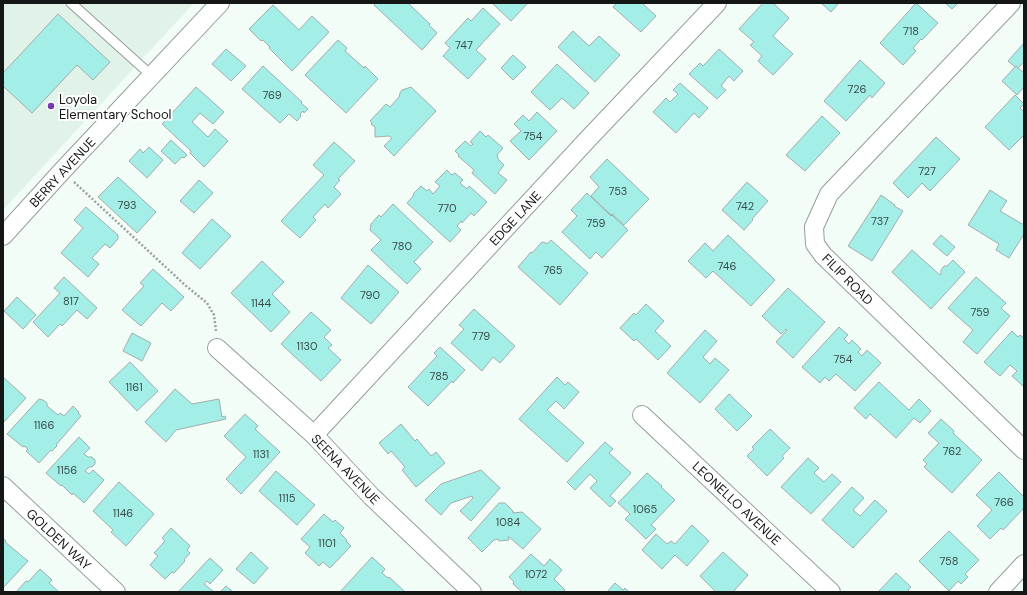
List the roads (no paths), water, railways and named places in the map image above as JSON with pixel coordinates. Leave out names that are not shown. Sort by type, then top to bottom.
[{"type":"street","name":"BERRY AVENUE","points":[[3,236],[220,3]]},
{"type":"street","name":"EDGE LANE","points":[[314,435],[716,3]]},
{"type":"street","name":"FILIP ROAD","points":[[1010,3],[829,194],[814,227],[816,244],[823,255],[1024,450]]},
{"type":"street","name":"SEENA AVENUE","points":[[217,348],[314,435],[371,496],[472,592]]},
{"type":"street","name":"LEONELLO AVENUE","points":[[642,415],[831,592]]},
{"type":"street","name":"GOLDEN WAY","points":[[3,486],[116,592]]},
{"type":"street","points":[[998,592],[1024,564]]},
{"type":"lane","points":[[71,3],[152,76]]},
{"type":"place","name":"Loyola Elementary School","points":[[51,106]]}]
